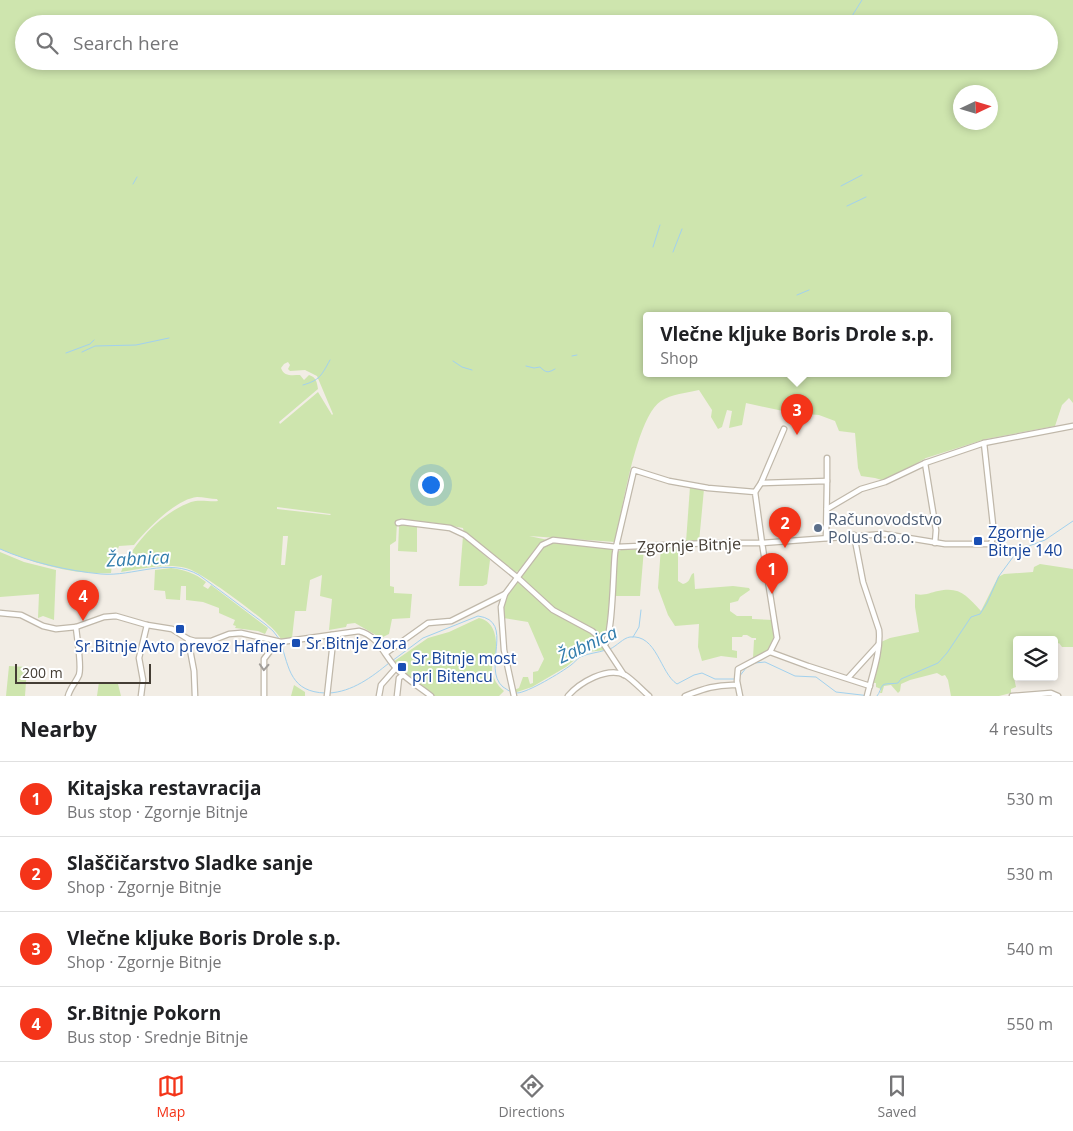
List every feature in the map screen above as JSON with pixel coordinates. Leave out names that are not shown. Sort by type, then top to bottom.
[{"type":"street","points":[[827,509],[861,489],[885,482],[925,463],[984,443],[1073,426]]},
{"type":"street","points":[[755,492],[761,483],[784,429]]},
{"type":"street","points":[[984,443],[994,534],[991,544]]},
{"type":"street","points":[[826,538],[828,458]]},
{"type":"street","points":[[925,463],[936,530],[935,543]]},
{"type":"street","name":"Zgornje Bitnje","points":[[606,646],[610,625],[614,553],[634,470],[669,481],[708,488],[755,492],[777,633],[776,642],[770,652]]},
{"type":"street","points":[[761,483],[827,481]]},
{"type":"street","points":[[398,523],[457,530],[518,578],[553,610],[592,631],[606,646],[624,675],[649,696]]},
{"type":"street","name":"Zgornje Bitnje","points":[[513,696],[504,657],[500,607],[505,594],[542,545],[553,540],[616,547],[762,543],[884,534],[935,543],[991,544],[1015,551],[1022,551]]},
{"type":"street","points":[[854,535],[863,582],[879,630],[879,644],[868,694]]},
{"type":"street","name":"Zgornje Bitnje","points":[[387,656],[428,623],[451,621],[505,594]]},
{"type":"street","points":[[0,613],[21,615],[35,623],[52,628],[76,628],[110,615],[147,625],[172,629],[195,641],[211,641],[229,634],[241,633],[277,642],[286,642],[352,631],[363,632],[376,640],[402,674],[431,696]]},
{"type":"street","points":[[140,696],[143,680],[139,658],[147,625]]},
{"type":"street","points":[[68,696],[70,688],[79,674],[80,667],[76,628]]},
{"type":"street","points":[[327,694],[333,642],[332,635]]},
{"type":"street","points":[[188,639],[194,671],[195,696]]},
{"type":"street","points":[[264,696],[264,659],[277,642]]},
{"type":"street","points":[[848,678],[879,644]]},
{"type":"street","points":[[740,696],[737,683],[738,669],[770,652],[870,686]]},
{"type":"street","points":[[379,696],[381,685],[395,667]]},
{"type":"street","points":[[568,696],[579,684],[591,678],[616,673],[624,675]]},
{"type":"street","points":[[397,696],[399,678],[402,674]]},
{"type":"street","points":[[685,696],[716,685],[737,683]]},
{"type":"street","points":[[1012,696],[1051,693],[1058,696]]},
{"type":"green space","points":[[0,0],[1073,0],[1073,403],[1069,398],[1062,405],[1055,426],[986,439],[926,458],[885,481],[861,476],[858,468],[855,433],[839,431],[835,421],[819,415],[791,415],[783,411],[746,403],[742,425],[729,428],[732,411],[727,410],[722,427],[718,429],[711,417],[712,410],[699,390],[674,395],[661,401],[652,410],[644,426],[631,466],[615,542],[529,536],[548,540],[516,572],[509,569],[464,533],[463,528],[402,520],[397,522],[396,541],[390,545],[390,586],[394,587],[394,593],[412,594],[410,618],[392,619],[389,634],[381,638],[355,623],[347,624],[346,627],[329,630],[332,599],[320,596],[322,575],[310,580],[306,611],[295,611],[292,638],[281,639],[268,624],[245,606],[204,577],[186,568],[170,566],[153,567],[121,572],[133,550],[159,521],[191,502],[218,501],[217,499],[197,497],[180,503],[171,509],[146,531],[134,545],[119,546],[112,564],[111,573],[83,572],[54,567],[0,549]],"holes":[[[288,362],[290,365],[288,369],[290,371],[305,370],[317,376],[332,415],[318,392],[280,424],[279,422],[318,389],[316,380],[313,377],[309,375],[304,380],[300,375],[289,375],[282,371],[281,368],[284,364]],[[277,507],[331,514],[277,509]],[[283,536],[288,536],[285,565],[281,565]]]},
{"type":"green space","points":[[690,487],[704,489],[699,542],[686,542]]},
{"type":"green space","points":[[402,523],[417,526],[417,552],[398,551],[399,526]]},
{"type":"green space","points":[[463,536],[490,560],[487,584],[483,586],[459,586]]},
{"type":"green space","points":[[554,541],[614,547],[606,639],[604,640],[592,629],[552,608],[519,577],[542,546]]},
{"type":"green space","points":[[678,546],[678,581],[683,584],[694,573],[695,589],[733,586],[749,588],[750,590],[740,597],[738,601],[730,603],[730,611],[737,616],[752,616],[752,619],[773,620],[774,639],[770,649],[761,656],[753,658],[754,640],[756,638],[743,635],[742,637],[732,637],[732,650],[737,651],[737,658],[721,656],[702,661],[698,647],[699,624],[675,626],[668,615],[658,588],[661,547]]},
{"type":"green space","points":[[644,549],[640,596],[612,596],[616,553],[621,550]]},
{"type":"green space","points":[[0,552],[24,562],[56,570],[54,620],[43,616],[38,618],[39,594],[0,597]]},
{"type":"green space","points":[[1040,564],[1073,569],[1073,647],[1062,647],[1058,644],[1058,636],[1013,636],[1013,681],[1016,687],[1011,689],[1011,693],[999,696],[951,696],[948,680],[945,675],[942,676],[937,673],[901,684],[898,693],[891,685],[884,686],[882,693],[880,693],[881,689],[876,687],[876,683],[872,683],[881,642],[890,638],[919,632],[915,594],[946,590],[958,591],[981,611],[998,577],[1004,574],[1033,572],[1034,567]]},
{"type":"green space","points":[[171,568],[198,576],[206,582],[203,586],[208,589],[211,585],[268,628],[265,634],[258,631],[235,628],[236,626],[233,625],[235,620],[219,613],[219,608],[203,602],[186,600],[186,586],[181,586],[180,600],[166,599],[165,591],[154,590],[155,570]]},
{"type":"green space","points":[[518,581],[552,611],[598,638],[600,645],[606,650],[587,652],[532,687],[514,693],[514,690],[519,688],[523,677],[528,677],[530,684],[533,683],[533,672],[538,671],[544,659],[528,622],[503,618],[503,606],[506,598]]},
{"type":"green space","points":[[479,618],[488,622],[494,630],[496,650],[492,670],[496,682],[504,691],[499,696],[434,696],[402,672],[393,662],[428,638],[449,632]]},
{"type":"green space","points":[[9,666],[27,667],[25,696],[6,696]]},
{"type":"green space","points":[[99,682],[118,684],[121,696],[97,696]]},
{"type":"green space","points":[[294,685],[305,692],[305,696],[291,696]]},
{"type":"waterway","points":[[853,15],[862,0]]},
{"type":"waterway","points":[[841,186],[862,175]]},
{"type":"waterway","points":[[133,184],[137,177]]},
{"type":"waterway","points":[[847,206],[866,197]]},
{"type":"waterway","points":[[653,247],[660,225]]},
{"type":"waterway","points":[[673,252],[682,229]]},
{"type":"waterway","points":[[797,295],[809,290]]},
{"type":"waterway","points":[[82,352],[95,346],[136,345],[169,338]]},
{"type":"waterway","points":[[66,353],[90,344],[94,340]]},
{"type":"waterway","points":[[572,356],[577,355]]},
{"type":"waterway","points":[[303,385],[320,377],[330,360]]},
{"type":"waterway","points":[[453,361],[462,367],[472,370]]},
{"type":"waterway","points":[[526,366],[540,367],[547,372],[555,369]]},
{"type":"waterway","points":[[1021,549],[1045,540],[1073,521]]},
{"type":"waterway","name":"Žabnica","points":[[0,549],[49,565],[101,574],[163,568],[187,570],[199,575],[265,624],[280,640]]},
{"type":"waterway","name":"Žabnica","points":[[877,696],[884,684],[898,683],[901,679],[938,663],[971,617],[980,614],[999,576],[1016,553]]},
{"type":"waterway","points":[[633,637],[639,627],[641,610]]},
{"type":"waterway","name":"Žabnica","points":[[392,661],[423,638],[478,616],[489,620],[495,627],[497,636],[495,669],[497,679],[503,687],[513,692],[517,693],[528,690],[567,668],[580,657],[606,650]]},
{"type":"waterway","name":"Žabnica","points":[[610,649],[627,638],[639,638],[652,648],[666,672],[677,684],[702,673],[715,679],[735,679]]},
{"type":"waterway","name":"Žabnica","points":[[281,643],[289,670],[298,684],[314,692],[325,693]]},
{"type":"waterway","name":"Žabnica","points":[[739,677],[746,668],[755,663],[765,662],[795,676],[816,677],[836,692],[870,696]]},
{"type":"waterway","name":"Žabnica","points":[[329,693],[354,687],[389,663]]},
{"type":"place","name":"Vlečne kljuke Boris Drole s.p.","points":[[797,435]]},
{"type":"place","name":"Računovodstvo Polus d.o.o.","points":[[818,528]]},
{"type":"place","name":"Zgornje Bitnje 140","points":[[978,541]]},
{"type":"place","name":"Slaščičarstvo Sladke sanje","points":[[785,548]]},
{"type":"place","name":"Kitajska restavracija","points":[[772,594]]},
{"type":"place","name":"Sr.Bitnje Pokorn","points":[[83,621]]},
{"type":"place","name":"Sr.Bitnje Avto prevoz Hafner","points":[[180,629]]},
{"type":"place","name":"Sr.Bitnje Zora","points":[[296,643]]},
{"type":"place","name":"Sr.Bitnje most pri Bitencu","points":[[402,667]]}]
